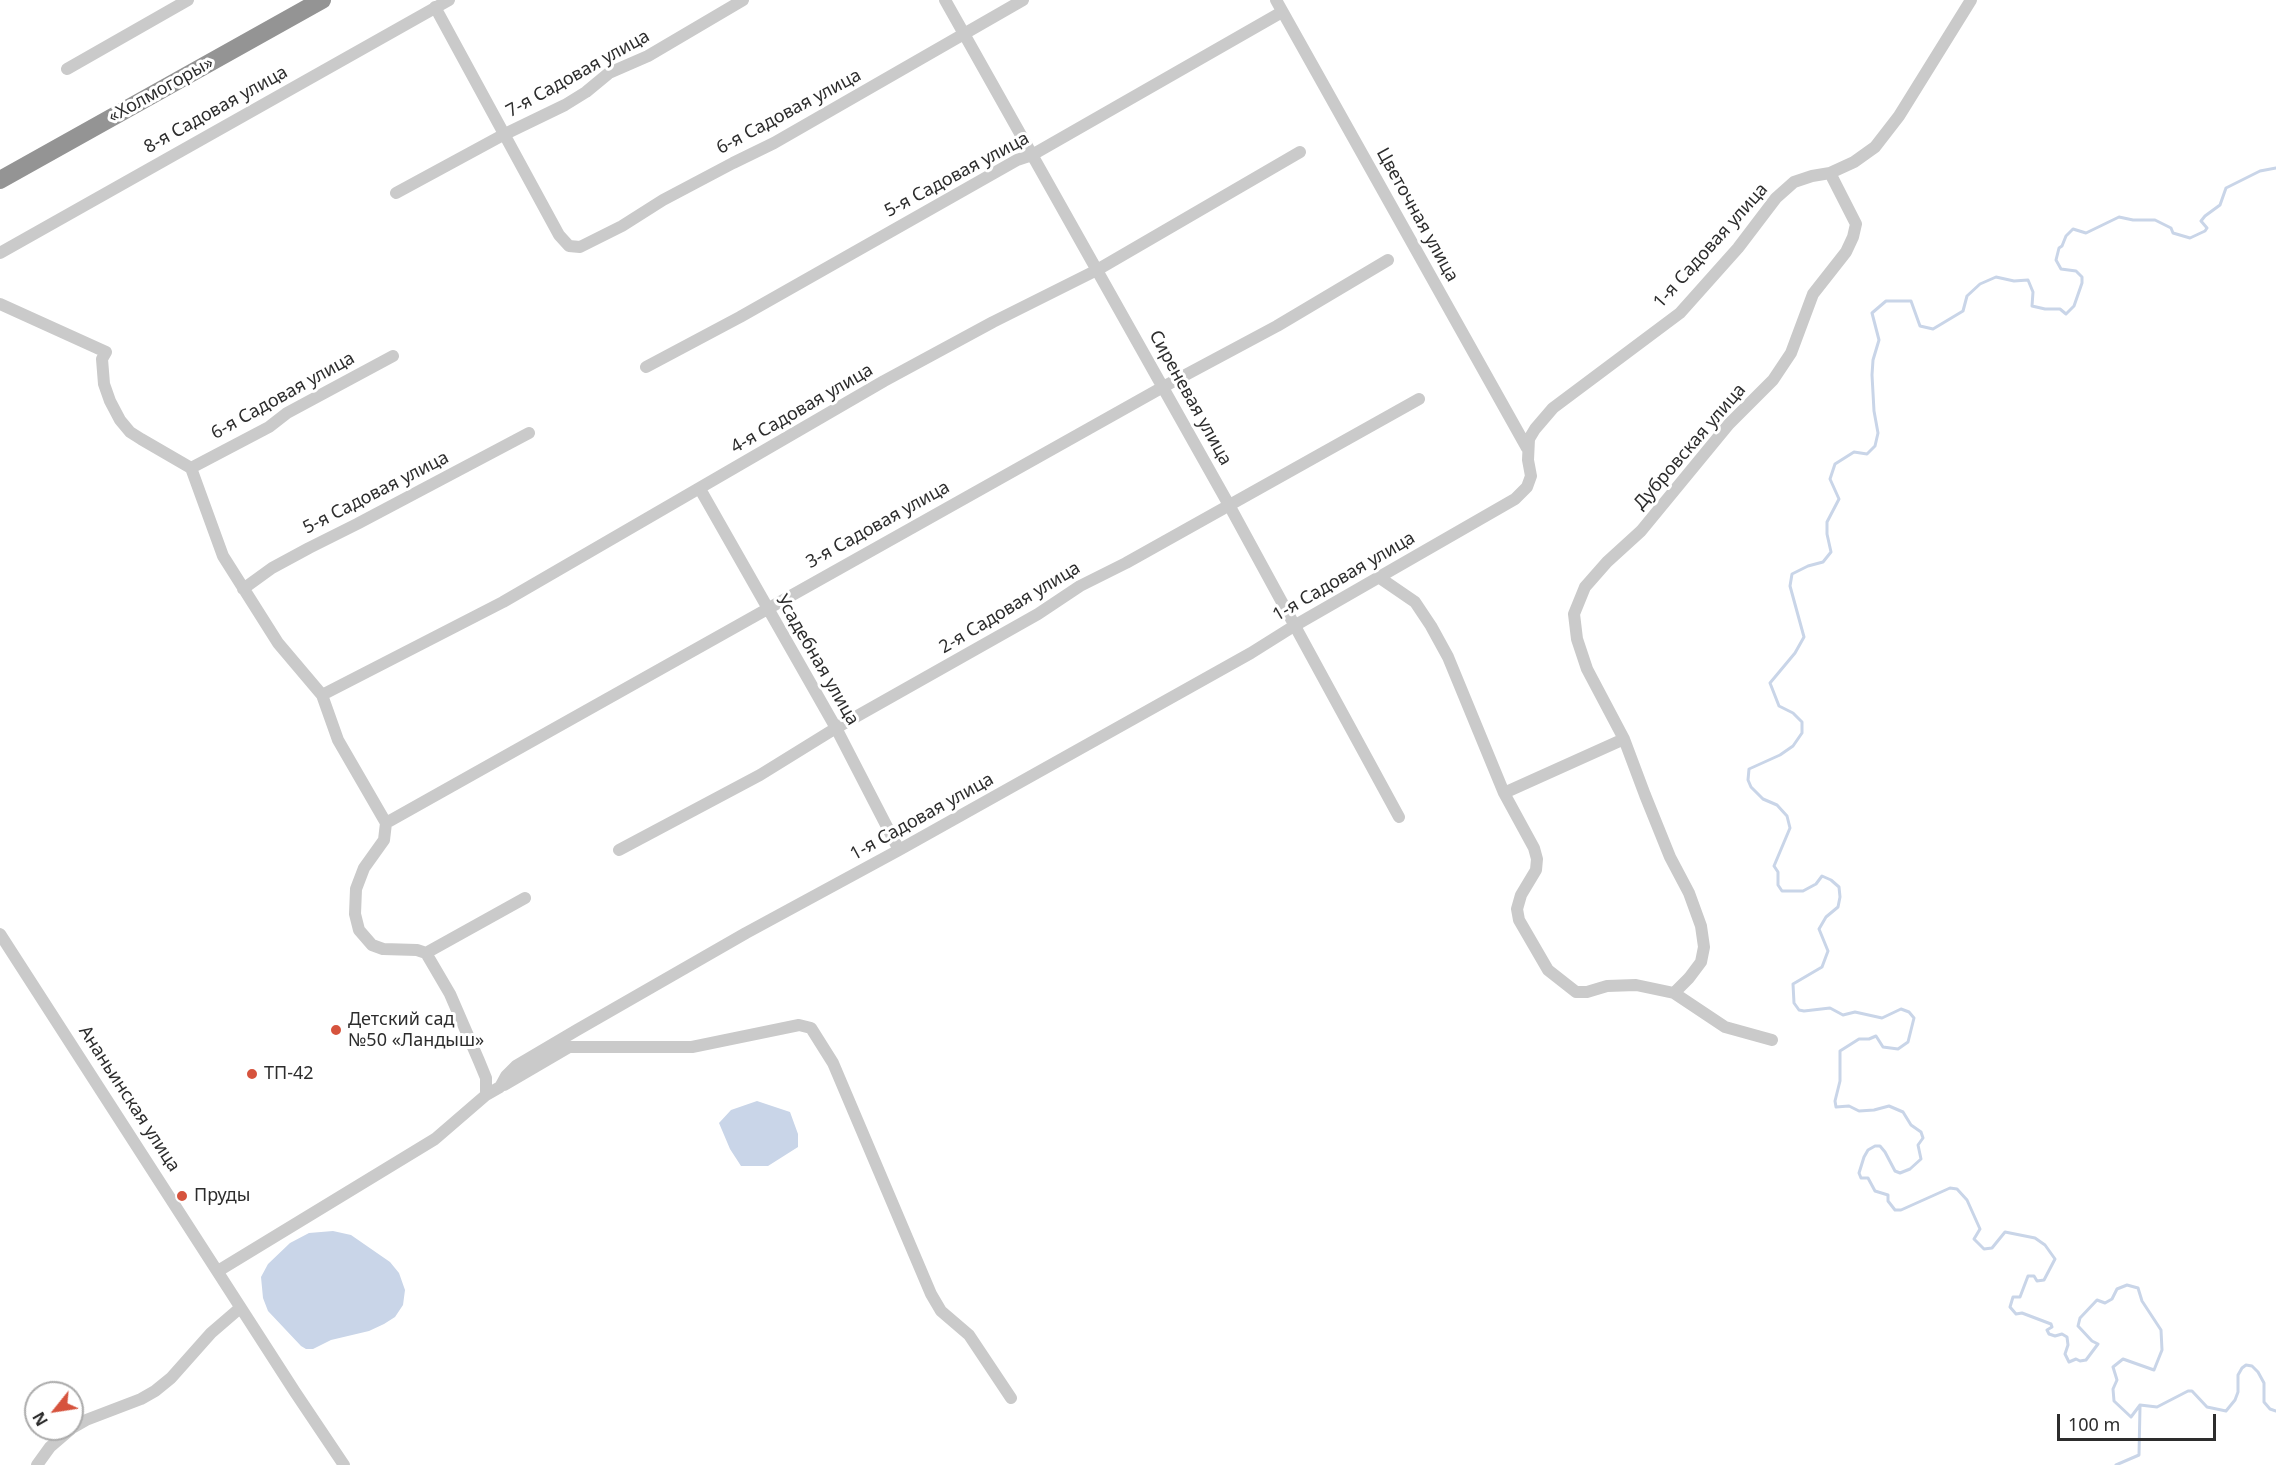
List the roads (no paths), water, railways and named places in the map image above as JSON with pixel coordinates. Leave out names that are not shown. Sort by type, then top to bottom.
[{"type":"highway","name":"«Холмогоры»","points":[[0,180],[322,0]]},
{"type":"street","points":[[66,69],[188,0]]},
{"type":"street","name":"8-я Садовая улица","points":[[0,253],[449,0]]},
{"type":"street","name":"7-я Садовая улица","points":[[396,193],[503,135],[566,105],[586,93],[609,72],[648,56],[743,0]]},
{"type":"street","name":"Сиреневая улица","points":[[945,0],[1229,505],[1399,817]]},
{"type":"street","name":"6-я Садовая улица","points":[[503,135],[559,235],[569,246],[580,247],[622,226],[663,200],[774,143],[1023,0]]},
{"type":"street","name":"Цветочная улица","points":[[1276,0],[1527,448]]},
{"type":"street","name":"1-я Садовая улица","points":[[500,1087],[506,1076],[516,1066],[574,1032],[746,933],[900,850],[1251,653],[1293,626],[1515,499],[1527,487],[1531,476],[1527,448],[1529,439],[1553,408],[1680,313],[1738,248],[1776,198],[1794,182],[1830,173],[1854,162],[1875,147],[1899,116],[1971,0]]},
{"type":"street","points":[[435,8],[503,135]]},
{"type":"street","name":"5-я Садовая улица","points":[[646,367],[1017,160],[1032,155],[1282,12]]},
{"type":"street","name":"4-я Садовая улица","points":[[322,695],[503,602],[884,381],[993,322],[1098,270],[1300,152]]},
{"type":"street","name":"Дубровская улица","points":[[1674,993],[1701,962],[1704,947],[1701,926],[1689,893],[1670,857],[1649,806],[1624,739],[1587,669],[1576,639],[1574,614],[1585,587],[1607,562],[1641,531],[1729,424],[1773,380],[1791,352],[1813,294],[1846,252],[1856,224],[1830,173]]},
{"type":"street","name":"3-я Садовая улица","points":[[386,823],[1163,387],[1277,326],[1388,260]]},
{"type":"street","points":[[0,304],[106,352],[102,359],[104,384],[120,420],[141,440],[191,468],[223,556],[278,643],[322,695],[338,740],[386,823],[384,840],[364,868],[356,889],[354,903],[363,937],[372,945],[391,951],[417,950],[426,953],[450,994],[479,1061],[486,1078],[486,1095]]},
{"type":"street","name":"6-я Садовая улица","points":[[191,468],[393,356]]},
{"type":"street","name":"2-я Садовая улица","points":[[619,850],[760,775],[836,728],[1038,614],[1080,586],[1126,563],[1419,399]]},
{"type":"street","name":"5-я Садовая улица","points":[[243,589],[272,568],[530,433]]},
{"type":"street","name":"Усадебная улица","points":[[700,489],[836,728],[900,850]]},
{"type":"street","points":[[1380,578],[1415,602],[1431,626],[1448,657],[1504,793],[1523,826],[1537,859],[1536,870],[1521,895],[1517,909],[1519,921],[1548,969],[1576,992],[1587,992],[1607,986],[1636,985],[1674,993],[1725,1027],[1772,1040]]},
{"type":"street","points":[[1504,793],[1624,739]]},
{"type":"street","points":[[426,953],[525,898]]},
{"type":"street","name":"Ананьинская улица","points":[[0,934],[240,1308],[344,1465]]},
{"type":"street","points":[[218,1271],[405,1160],[435,1139],[486,1095],[569,1047],[692,1047],[799,1025],[812,1028],[833,1063],[931,1294],[941,1311],[969,1335],[1011,1398]]},
{"type":"street","points":[[569,1047],[574,1032]]},
{"type":"street","points":[[84,1421],[141,1399],[156,1390],[171,1378],[211,1332],[240,1308]]},
{"type":"street","points":[[37,1465],[57,1441]]},
{"type":"water","points":[[757,1101],[790,1112],[798,1134],[798,1147],[768,1166],[741,1166],[730,1149],[719,1123],[731,1110]]},
{"type":"water","points":[[333,1231],[351,1235],[390,1262],[399,1273],[405,1290],[403,1305],[395,1317],[369,1331],[331,1340],[313,1349],[306,1349],[268,1311],[263,1298],[261,1277],[268,1264],[290,1243],[309,1233]]},
{"type":"waterway","points":[[2140,1405],[2131,1417],[2114,1401],[2113,1389],[2117,1380],[2113,1367],[2123,1359],[2154,1370],[2162,1350],[2161,1330],[2142,1301],[2138,1288],[2127,1285],[2117,1289],[2112,1299],[2105,1303],[2097,1300],[2080,1318],[2078,1326],[2098,1344],[2086,1360],[2076,1359],[2069,1362],[2065,1354],[2068,1345],[2067,1337],[2062,1334],[2055,1336],[2049,1334],[2047,1330],[2052,1327],[2051,1324],[2022,1313],[2016,1314],[2010,1307],[2013,1297],[2020,1297],[2028,1276],[2034,1276],[2037,1281],[2044,1280],[2055,1259],[2045,1245],[2035,1238],[2005,1232],[1992,1248],[1984,1249],[1974,1239],[1980,1229],[1967,1200],[1957,1189],[1950,1188],[1901,1210],[1895,1210],[1888,1201],[1888,1195],[1875,1191],[1868,1178],[1861,1178],[1859,1173],[1868,1150],[1880,1146],[1895,1171],[1900,1173],[1910,1169],[1921,1159],[1918,1145],[1923,1138],[1921,1132],[1911,1125],[1903,1112],[1889,1106],[1859,1111],[1849,1106],[1836,1107],[1835,1101],[1840,1081],[1840,1051],[1859,1039],[1876,1036],[1883,1047],[1898,1049],[1908,1042],[1914,1018],[1909,1012],[1901,1009],[1882,1018],[1855,1012],[1843,1015],[1830,1008],[1804,1011],[1799,1010],[1794,1003],[1793,984],[1822,967],[1828,951],[1819,929],[1826,917],[1838,907],[1839,887],[1822,876],[1816,884],[1803,891],[1782,891],[1778,885],[1778,872],[1774,866],[1790,828],[1787,816],[1777,805],[1763,799],[1751,787],[1748,780],[1749,769],[1780,755],[1793,746],[1802,733],[1802,722],[1793,713],[1779,706],[1770,683],[1795,653],[1804,637],[1790,586],[1792,574],[1823,562],[1831,552],[1827,522],[1839,499],[1830,479],[1835,464],[1854,452],[1867,454],[1875,446],[1878,433],[1872,375],[1873,360],[1879,340],[1872,313],[1886,301],[1911,301],[1920,326],[1933,329],[1963,311],[1967,296],[1980,284],[1996,277],[2014,281],[2028,280],[2033,292],[2032,306],[2060,309],[2066,314],[2074,306],[2082,277],[2076,271],[2061,269],[2056,260],[2059,248],[2073,229],[2086,233],[2119,217],[2133,220],[2155,220],[2171,228],[2173,233],[2190,238],[2205,231],[2207,228],[2201,221],[2220,205],[2226,188],[2260,171],[2276,168]]},
{"type":"waterway","points":[[2140,1405],[2157,1407],[2192,1391],[2207,1407],[2226,1411],[2235,1400],[2238,1392],[2238,1375],[2246,1365],[2252,1366],[2258,1372],[2264,1383],[2264,1402],[2270,1409],[2276,1411]]},
{"type":"waterway","points":[[2116,1465],[2139,1455],[2140,1407]]},
{"type":"place","name":"Детский сад №50 «Ландыш»","points":[[336,1030]]},
{"type":"place","name":"ТП-42","points":[[252,1074]]},
{"type":"place","name":"Пруды","points":[[182,1196]]}]
